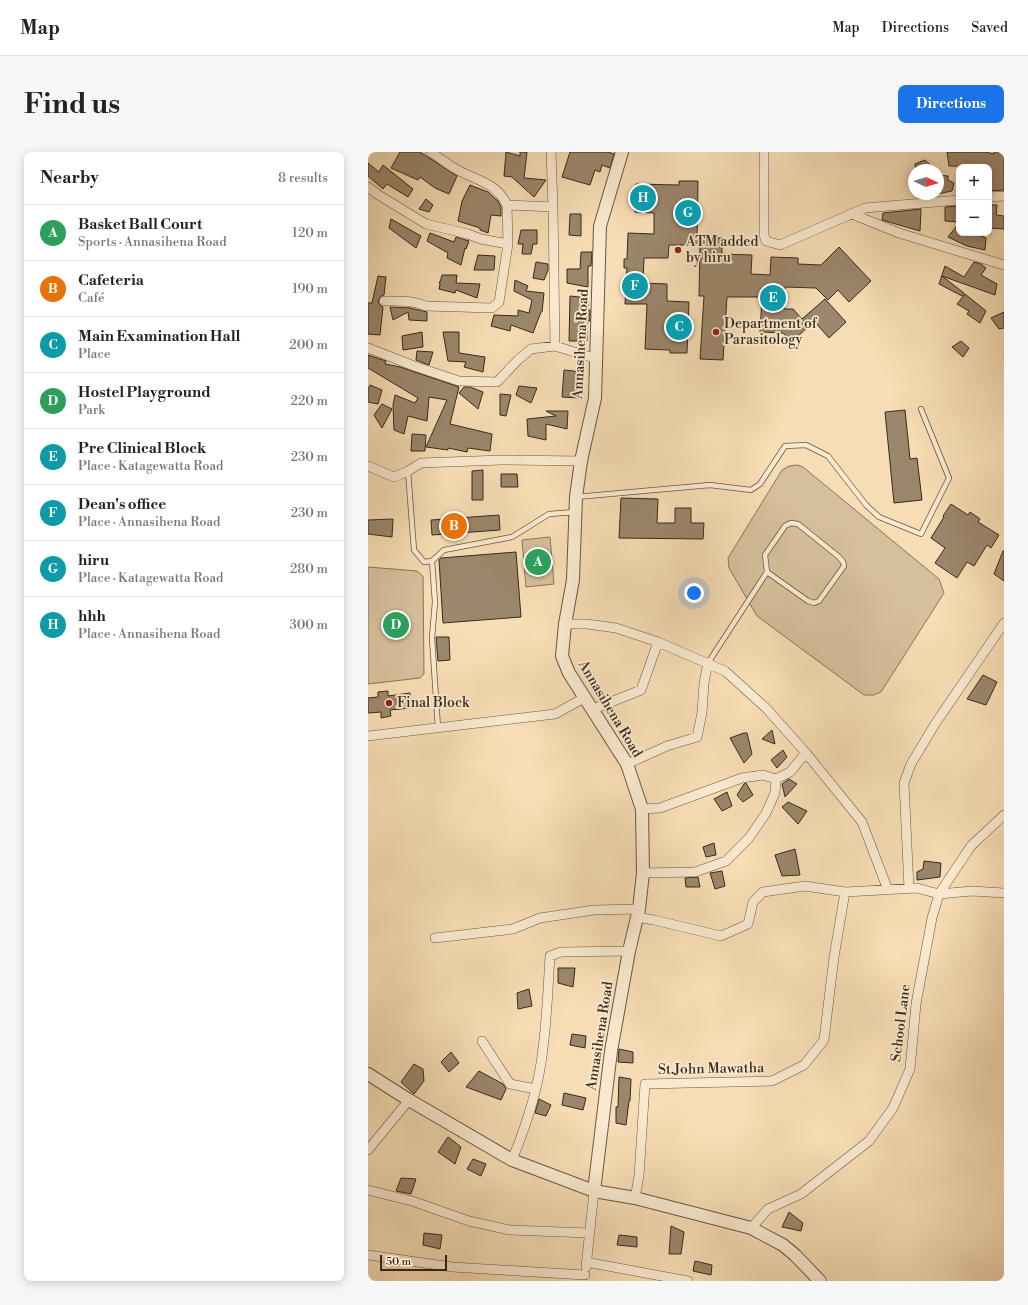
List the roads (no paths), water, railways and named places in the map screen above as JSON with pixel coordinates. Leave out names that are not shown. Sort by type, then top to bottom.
[{"type":"street","points":[[384,301],[409,301],[417,302],[426,306],[492,308],[499,302],[508,244],[507,205],[503,195],[496,188],[454,168],[430,152]]},
{"type":"street","points":[[550,152],[553,207],[555,346]]},
{"type":"street","name":"Annasihena Road","points":[[584,1278],[611,1051],[629,951],[638,913],[643,874],[642,809],[627,764],[568,673],[562,656],[565,624],[573,580],[576,497],[581,461],[594,398],[600,226],[622,152]]},
{"type":"street","points":[[764,152],[764,235],[766,241],[780,245],[865,208],[956,200]]},
{"type":"street","points":[[368,188],[426,224],[468,234],[481,239],[508,244]]},
{"type":"street","points":[[992,197],[1004,196]]},
{"type":"street","points":[[507,205],[553,207]]},
{"type":"street","points":[[852,214],[899,233],[1004,265]]},
{"type":"street","points":[[368,348],[414,366],[459,381],[497,382],[531,349],[555,346],[596,359]]},
{"type":"street","points":[[368,466],[394,477],[421,463],[501,460],[581,461]]},
{"type":"street","points":[[910,888],[904,783],[911,764],[935,724],[1004,622]]},
{"type":"street","points":[[565,624],[587,624],[616,628],[658,642],[725,671],[766,708],[806,753],[862,822],[888,890]]},
{"type":"street","points":[[591,710],[641,690],[658,642]]},
{"type":"street","points":[[627,764],[667,746],[696,737],[702,713],[704,683],[708,663]]},
{"type":"street","points":[[368,736],[554,714],[584,698]]},
{"type":"street","points":[[642,809],[660,808],[742,778],[763,775],[776,779],[790,772],[806,753]]},
{"type":"street","points":[[643,874],[695,872],[726,861],[749,838],[766,813],[775,793],[776,779]]},
{"type":"street","name":"School Lane","points":[[751,1228],[768,1209],[801,1194],[870,1141],[893,1108],[910,1069],[916,1004],[932,918],[939,894],[972,846],[1004,815]]},
{"type":"street","points":[[435,938],[512,929],[540,918],[594,910],[638,913],[654,920],[721,936],[748,924],[753,902],[763,892],[805,886],[845,892],[917,888],[939,894],[972,891],[1004,893]]},
{"type":"street","name":"St.John Mawatha","points":[[635,1198],[639,1176],[645,1084],[772,1081],[804,1065],[824,1040],[834,958],[845,892]]},
{"type":"street","points":[[512,1160],[524,1131],[536,1089],[543,1048],[550,956],[561,952],[629,951]]},
{"type":"street","points":[[482,1041],[510,1084],[536,1089]]},
{"type":"street","points":[[368,1074],[409,1100],[512,1160],[594,1191],[635,1198],[751,1228],[783,1245],[796,1255],[820,1281]]},
{"type":"street","points":[[368,1150],[409,1100]]},
{"type":"street","points":[[368,1190],[412,1201],[469,1221],[510,1230],[589,1233]]},
{"type":"street","points":[[368,1257],[584,1278]]},
{"type":"street","points":[[586,1262],[688,1281]]},
{"type":"lane","points":[[576,497],[710,485],[751,490],[760,484],[785,446],[806,445],[828,456],[866,505],[879,517],[921,534],[950,478],[921,409]]},
{"type":"lane","points":[[408,471],[414,550],[424,562],[432,561],[444,550],[512,537],[549,514],[575,512]]},
{"type":"lane","points":[[708,663],[767,572],[765,555],[785,526],[791,522],[798,524],[839,557],[844,566],[819,601],[814,603],[808,601],[767,572]]},
{"type":"lane","points":[[432,561],[435,602],[432,638],[438,728]]},
{"type":"place","name":"hhh","points":[[643,198]]},
{"type":"place","name":"hiru","points":[[688,213]]},
{"type":"place","name":"ATM added by hiru","points":[[678,250]]},
{"type":"place","name":"Dean's office","points":[[635,286]]},
{"type":"place","name":"Pre Clinical Block","points":[[773,298]]},
{"type":"place","name":"Main Examination Hall","points":[[679,327]]},
{"type":"place","name":"Department of Parasitology","points":[[716,332]]},
{"type":"place","name":"Cafeteria","points":[[454,526]]},
{"type":"place","name":"Basket Ball Court","points":[[538,562]]},
{"type":"place","name":"Hostel Playground","points":[[396,625]]},
{"type":"place","name":"Final Block","points":[[389,703]]}]
